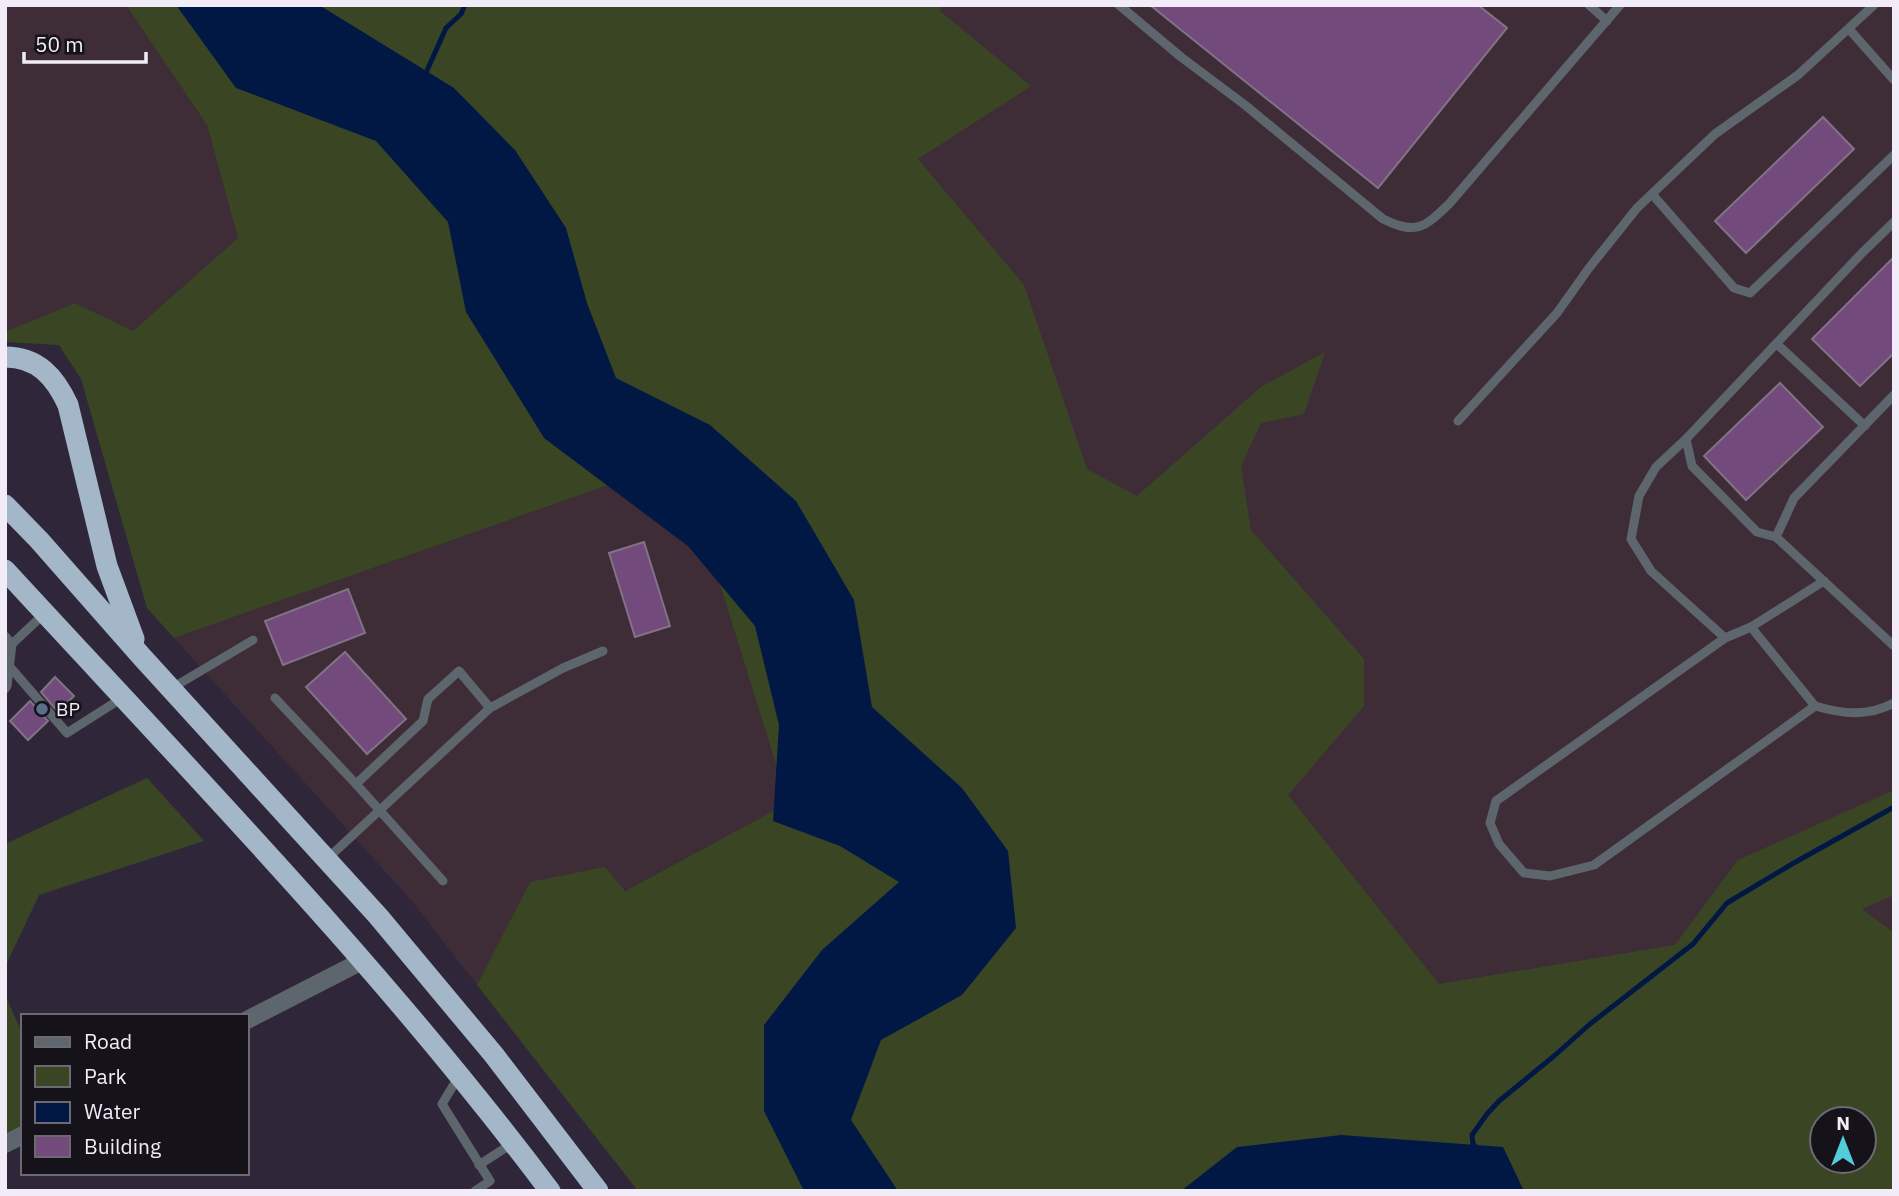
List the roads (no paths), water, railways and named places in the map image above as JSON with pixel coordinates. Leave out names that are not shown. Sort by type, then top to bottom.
[{"type":"highway","points":[[5,357],[36,364],[54,380],[65,398],[107,566],[142,657]]},
{"type":"highway","points":[[5,505],[378,916],[494,1055],[598,1191]]},
{"type":"highway","points":[[5,570],[270,856],[460,1075],[550,1191]]},
{"type":"street","points":[[248,1019],[362,961]]},
{"type":"street","points":[[5,1144],[21,1136]]},
{"type":"lane","points":[[1119,5],[1383,219],[1401,228],[1419,228],[1449,204],[1620,5]]},
{"type":"lane","points":[[1589,5],[1607,21]]},
{"type":"lane","points":[[1458,421],[1557,313],[1637,208],[1715,134],[1798,75],[1874,5]]},
{"type":"lane","points":[[1849,29],[1894,80]]},
{"type":"lane","points":[[1652,194],[1734,288],[1749,293],[1894,155]]},
{"type":"lane","points":[[1725,638],[1651,571],[1631,539],[1639,496],[1656,467],[1894,222]]},
{"type":"lane","points":[[1777,344],[1865,426]]},
{"type":"lane","points":[[1776,537],[1794,498],[1894,395]]},
{"type":"lane","points":[[1686,439],[1692,466],[1757,532],[1776,537],[1894,646]]},
{"type":"lane","points":[[1815,706],[1594,865],[1550,876],[1524,873],[1499,844],[1490,822],[1496,802],[1725,638],[1751,627],[1824,581]]},
{"type":"lane","points":[[5,689],[12,644],[45,613]]},
{"type":"lane","points":[[1751,627],[1815,706],[1841,714],[1880,710],[1894,703]]},
{"type":"lane","points":[[5,636],[12,644]]},
{"type":"lane","points":[[170,688],[253,640]]},
{"type":"lane","points":[[327,859],[490,708],[563,668],[603,651]]},
{"type":"lane","points":[[10,667],[68,733],[123,698]]},
{"type":"lane","points":[[356,784],[423,721],[428,699],[458,671],[490,708]]},
{"type":"lane","points":[[275,698],[443,881]]},
{"type":"lane","points":[[460,1075],[442,1104],[490,1181],[475,1191]]},
{"type":"lane","points":[[479,1165],[514,1143]]},
{"type":"water","points":[[176,5],[319,5],[454,88],[515,150],[566,228],[587,303],[616,378],[710,425],[796,501],[854,600],[872,707],[962,788],[1008,851],[1016,928],[962,995],[881,1040],[851,1120],[898,1191],[804,1191],[764,1111],[764,1025],[822,950],[899,882],[840,846],[773,821],[779,725],[755,626],[688,546],[544,438],[466,312],[448,222],[376,141],[236,88]]},
{"type":"water","points":[[1341,1135],[1503,1147],[1524,1191],[1181,1191],[1237,1147]]},
{"type":"waterway","points":[[425,75],[446,28],[461,14],[465,5]]},
{"type":"waterway","points":[[1477,1148],[1473,1144],[1472,1135],[1499,1101],[1590,1024],[1693,944],[1727,903],[1894,807]]},
{"type":"place","name":"BP","points":[[42,709]]}]
